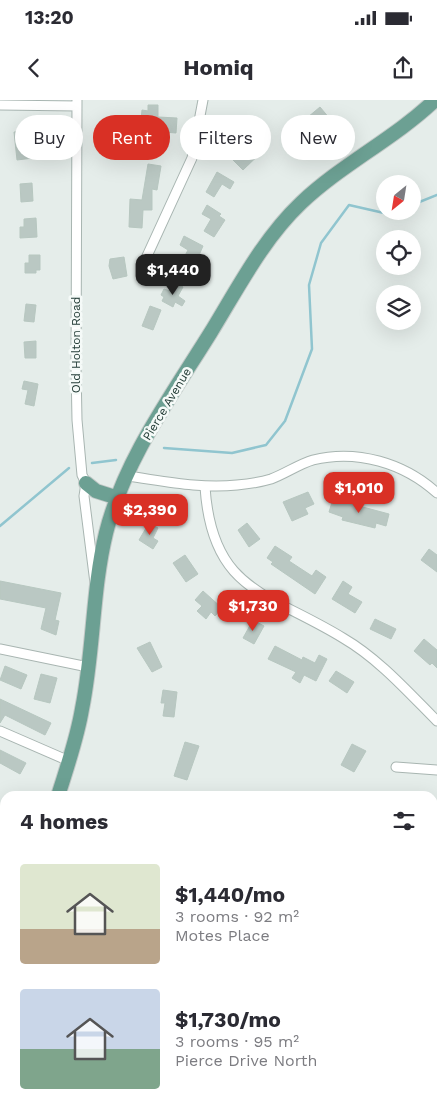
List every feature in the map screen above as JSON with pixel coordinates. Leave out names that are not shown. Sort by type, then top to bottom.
[{"type":"main road","name":"Pierce Avenue","points":[[60,791],[83,708],[96,587],[107,530],[127,476],[157,419],[246,275],[277,230],[298,205],[323,182],[393,134],[435,100]]},
{"type":"main road","points":[[86,483],[96,491],[118,498]]},
{"type":"street","points":[[146,256],[192,158],[203,100]]},
{"type":"street","points":[[0,105],[77,103]]},
{"type":"street","name":"Old Holton Road","points":[[77,103],[77,420],[82,475],[86,483],[84,496],[92,572],[96,587]]},
{"type":"street","points":[[127,476],[205,487],[239,485],[270,479],[312,460],[350,456],[374,459],[400,468],[437,494]]},
{"type":"street","points":[[205,487],[206,510],[215,542],[238,576],[266,598],[344,638],[382,667],[437,721]]},
{"type":"street","points":[[0,649],[88,667]]},
{"type":"street","points":[[0,731],[69,761]]},
{"type":"street","points":[[396,767],[437,770]]},
{"type":"building","points":[[148,105],[158,105],[158,115],[142,115],[142,110],[148,111]]},
{"type":"building","points":[[320,107],[327,115],[310,115]]},
{"type":"building","points":[[170,118],[177,118],[176,133],[170,132]]},
{"type":"building","points":[[233,160],[253,160],[243,170]]},
{"type":"building","points":[[148,164],[161,166],[157,190],[152,189],[152,210],[143,210],[142,228],[129,227],[130,199],[142,200]]},
{"type":"building","points":[[217,172],[234,182],[230,189],[222,184],[214,197],[206,192]]},
{"type":"building","points":[[32,183],[33,201],[21,202],[20,184]]},
{"type":"building","points":[[207,205],[221,214],[219,216],[225,220],[214,237],[204,231],[211,219],[202,214]]},
{"type":"building","points":[[36,218],[37,237],[20,238],[20,227],[24,227],[24,219]]},
{"type":"building","points":[[184,236],[203,246],[193,269],[181,263],[188,250],[180,245]]},
{"type":"building","points":[[29,255],[40,255],[40,270],[36,270],[36,273],[25,273],[25,263],[29,263]]},
{"type":"building","points":[[124,257],[127,276],[113,279],[109,266],[110,259]]},
{"type":"building","points":[[174,282],[183,287],[178,296],[185,301],[182,306],[175,302],[173,307],[162,301],[164,297],[161,295],[164,289],[170,291]]},
{"type":"building","points":[[26,304],[36,305],[34,322],[24,321]]},
{"type":"building","points":[[150,306],[161,310],[153,330],[142,326]]},
{"type":"building","points":[[36,341],[36,358],[25,358],[24,342]]},
{"type":"building","points":[[24,381],[38,384],[34,406],[25,404],[28,390],[22,389]]},
{"type":"building","points":[[308,492],[314,504],[305,508],[308,514],[292,521],[283,502]]},
{"type":"building","points":[[333,499],[389,514],[386,526],[376,523],[375,528],[342,520],[343,517],[329,512]]},
{"type":"building","points":[[149,523],[158,528],[153,538],[158,541],[153,549],[139,540]]},
{"type":"building","points":[[247,523],[260,539],[249,547],[238,530]]},
{"type":"building","points":[[275,546],[292,557],[289,561],[312,576],[316,570],[326,577],[315,594],[271,564],[273,562],[267,558]]},
{"type":"building","points":[[429,549],[437,555],[437,572],[421,560]]},
{"type":"building","points":[[185,555],[198,574],[186,582],[173,563]]},
{"type":"building","points":[[0,581],[61,593],[55,620],[59,621],[56,635],[41,629],[46,608],[0,599]]},
{"type":"building","points":[[343,581],[352,587],[348,594],[362,602],[355,613],[332,599]]},
{"type":"building","points":[[203,591],[222,608],[215,616],[211,612],[206,619],[197,611],[202,606],[195,600]]},
{"type":"building","points":[[375,619],[396,629],[391,639],[370,629]]},
{"type":"building","points":[[253,620],[264,626],[254,644],[243,638]]},
{"type":"building","points":[[424,639],[437,650],[437,668],[432,663],[430,665],[414,651]]},
{"type":"building","points":[[150,642],[162,667],[152,672],[137,648]]},
{"type":"building","points":[[275,646],[302,660],[303,657],[315,663],[319,655],[327,659],[316,681],[304,675],[300,683],[292,678],[296,672],[268,659]]},
{"type":"building","points":[[5,666],[27,675],[21,689],[0,680]]},
{"type":"building","points":[[336,671],[354,682],[347,693],[329,681]]},
{"type":"building","points":[[41,674],[57,678],[50,703],[34,699]]},
{"type":"building","points":[[163,690],[177,692],[174,717],[163,716],[165,703],[161,703]]},
{"type":"building","points":[[0,699],[51,723],[45,735],[5,715],[0,723]]},
{"type":"building","points":[[185,742],[199,746],[187,780],[174,776]]},
{"type":"building","points":[[352,744],[366,751],[354,772],[341,765]]},
{"type":"building","points":[[0,750],[26,763],[20,774],[0,763]]},
{"type":"waterway","points":[[421,201],[437,195]]},
{"type":"waterway","points":[[164,448],[232,453],[266,445],[285,421],[312,349],[309,285],[321,243],[349,205],[376,211]]},
{"type":"waterway","points":[[92,463],[116,460]]},
{"type":"waterway","points":[[0,526],[69,468]]}]
